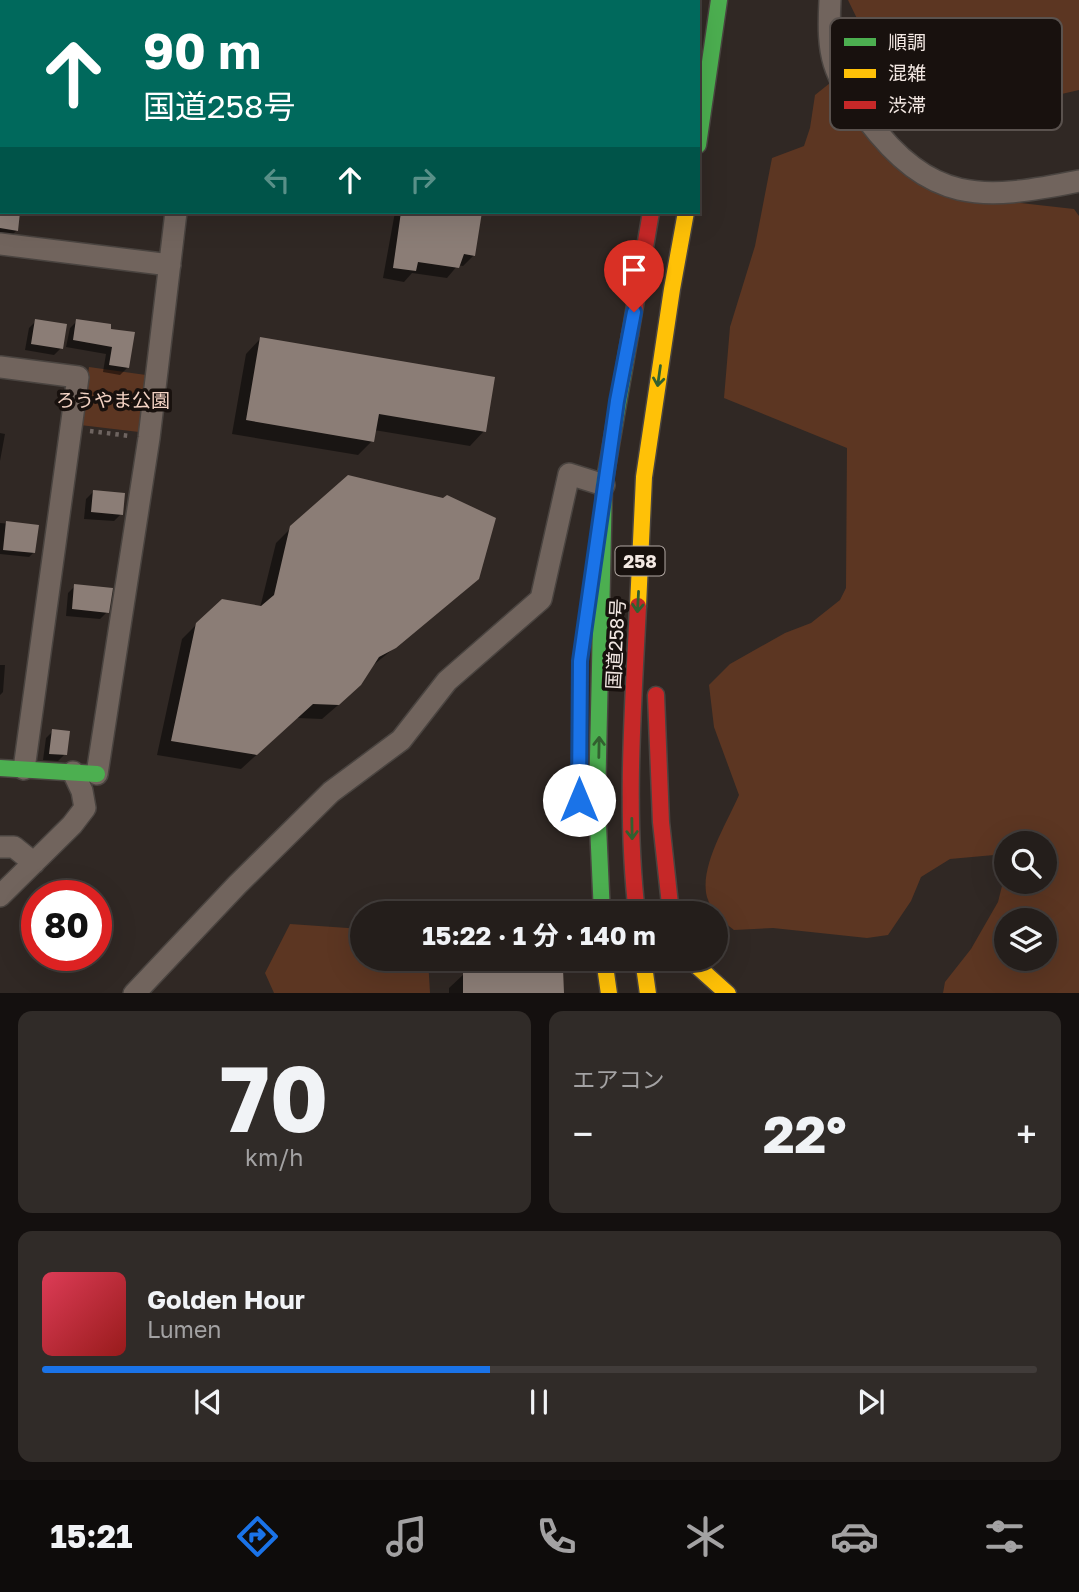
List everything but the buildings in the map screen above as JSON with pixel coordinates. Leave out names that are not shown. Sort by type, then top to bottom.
[{"type":"main road","points":[[700,138],[719,0]]},
{"type":"main road","name":"国道258号","points":[[601,901],[597,803],[604,485],[651,214]]},
{"type":"main road","name":"国道258号","points":[[635,901],[631,750],[644,477],[671,289],[686,214]]},
{"type":"main road","points":[[664,450],[691,214]]},
{"type":"main road","points":[[586,620],[604,485]]},
{"type":"main road","points":[[656,683],[661,822],[670,901]]},
{"type":"main road","points":[[0,768],[97,774]]},
{"type":"main road","points":[[606,971],[609,993]]},
{"type":"main road","points":[[645,971],[648,993]]},
{"type":"main road","points":[[703,971],[728,993]]},
{"type":"street","points":[[830,0],[830,56]]},
{"type":"street","points":[[876,130],[886,144],[919,173],[944,185],[990,193],[1029,191],[1079,181]]},
{"type":"street","points":[[97,774],[149,438],[176,214]]},
{"type":"street","points":[[0,244],[170,265]]},
{"type":"street","points":[[0,367],[78,377],[24,769]]},
{"type":"street","points":[[134,993],[331,792],[401,740],[447,681],[541,599],[569,474],[604,485]]},
{"type":"street","points":[[0,896],[72,825],[85,808],[74,772]]},
{"type":"street","points":[[0,847],[14,847],[34,863]]},
{"type":"path","points":[[72,428],[149,438]]},
{"type":"green space","points":[[848,0],[1079,0],[1079,90],[1062,94],[1062,18],[857,18]]},
{"type":"green space","points":[[830,83],[830,130],[861,130],[900,169],[939,194],[1074,209],[1079,216],[1079,993],[943,993],[945,982],[971,949],[994,909],[994,971],[1057,971],[1057,908],[995,908],[1000,894],[1057,894],[1057,831],[994,831],[994,855],[950,859],[921,877],[911,901],[888,935],[867,938],[773,928],[734,930],[728,925],[728,901],[709,901],[707,897],[710,859],[739,795],[714,727],[709,685],[730,664],[785,633],[811,623],[840,600],[846,588],[847,448],[724,398],[730,327],[755,246],[772,158],[804,146],[815,95]]},
{"type":"green space","name":"ろうやま公園","points":[[89,367],[146,375],[139,432],[80,425]]},
{"type":"green space","points":[[290,924],[350,928],[350,971],[429,971],[430,993],[274,993],[265,973]]},
{"type":"traffic: fast","points":[[700,131],[719,0]]},
{"type":"traffic: fast","points":[[601,901],[597,803],[604,485],[630,335]]},
{"type":"traffic: fast","points":[[0,768],[97,774]]},
{"type":"traffic: slow","points":[[638,606],[644,477],[686,214]]},
{"type":"traffic: slow","points":[[606,971],[609,993]]},
{"type":"traffic: slow","points":[[645,971],[648,993]]},
{"type":"traffic: slow","points":[[702,971],[727,993]]},
{"type":"traffic: jam","points":[[630,335],[651,214]]},
{"type":"traffic: jam","points":[[636,901],[631,799],[638,606]]},
{"type":"traffic: jam","points":[[656,695],[661,822],[670,901]]},
{"type":"route","points":[[579,800],[580,661],[604,485],[634,312]]}]
